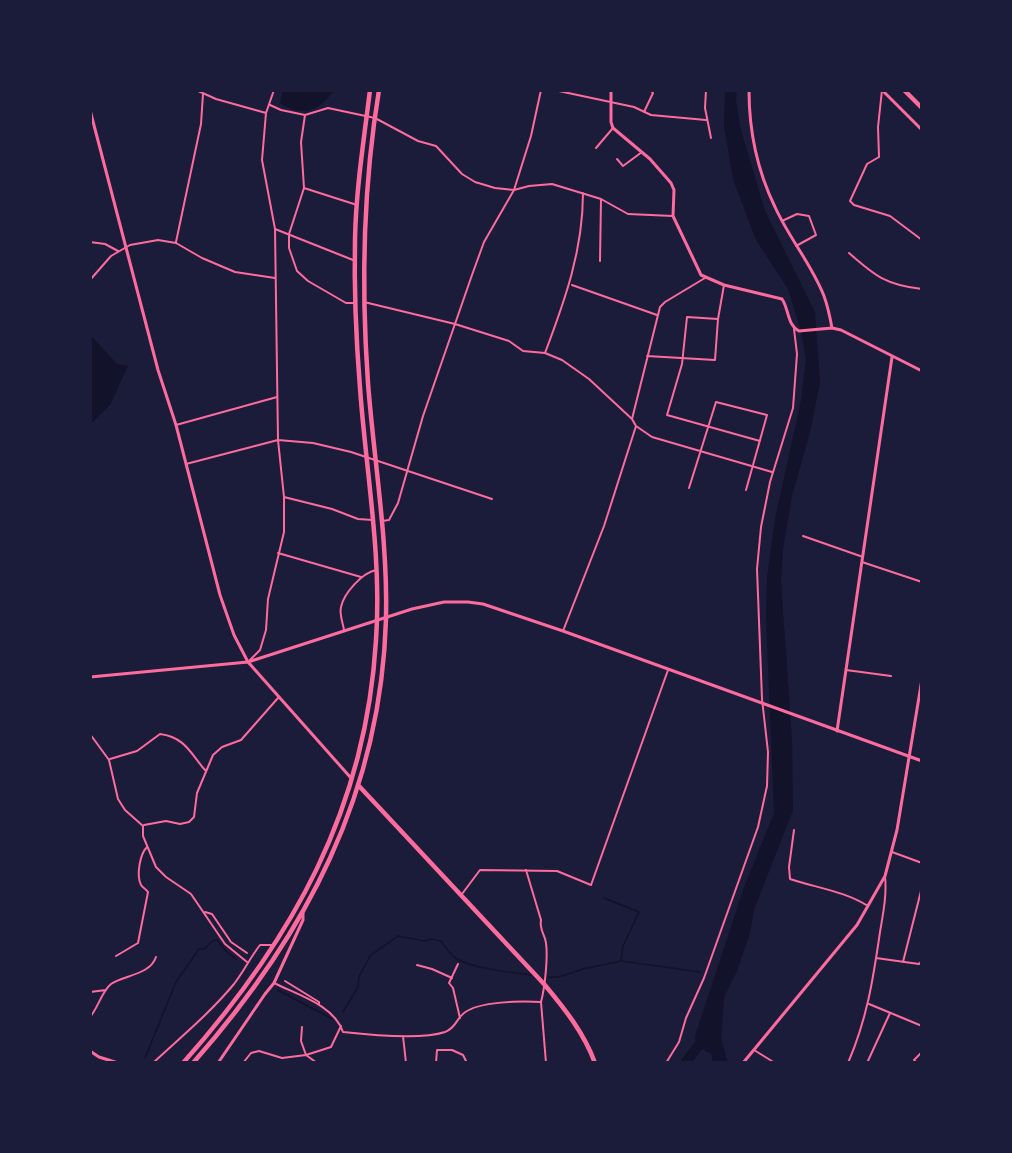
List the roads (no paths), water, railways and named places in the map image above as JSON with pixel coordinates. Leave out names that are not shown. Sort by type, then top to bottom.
[{"type":"highway","points":[[183,1063],[220,1021],[275,945],[316,873],[353,780],[370,701],[377,620],[376,570],[355,303],[355,261],[357,206],[370,90]]},
{"type":"highway","points":[[193,1063],[246,999],[285,944],[303,913],[340,838],[359,787],[368,752],[380,687],[386,617],[364,302],[367,189],[379,90]]},
{"type":"highway","points":[[903,90],[922,108]]},
{"type":"highway","points":[[353,780],[544,984],[572,1018],[595,1063]]},
{"type":"street","points":[[196,90],[266,113]]},
{"type":"street","points":[[248,662],[260,650],[266,630],[268,599],[284,532],[284,497],[278,440],[275,229],[262,160],[266,113],[274,90]]},
{"type":"street","points":[[381,521],[389,520],[393,515],[423,416],[484,242],[514,190],[531,136],[541,90]]},
{"type":"street","points":[[554,90],[634,107],[651,115],[706,120]]},
{"type":"street","points":[[611,90],[613,128],[642,152],[671,183],[674,190],[673,216],[698,270],[705,278],[724,285],[782,299],[791,324],[796,330],[797,354],[793,408],[773,472],[761,527],[758,569],[762,704],[768,752],[767,786],[758,827],[704,978],[686,1018],[679,1042],[666,1063]]},
{"type":"street","points":[[644,112],[653,93],[650,90]]},
{"type":"street","points":[[706,90],[706,120],[711,138]]},
{"type":"street","points":[[749,90],[749,115],[756,155],[765,184],[782,221],[822,291],[832,328]]},
{"type":"street","points":[[882,90],[922,130]]},
{"type":"street","points":[[882,90],[878,127],[879,157],[867,164],[850,201],[854,205],[890,216],[922,240]]},
{"type":"street","points":[[176,243],[201,124],[203,94]]},
{"type":"street","points":[[270,105],[305,115],[328,108],[375,118],[418,141],[436,146],[462,174],[475,182],[506,190],[552,184],[601,199],[628,214],[673,216]]},
{"type":"street","points":[[90,110],[158,370],[176,424],[220,595],[234,635],[248,662],[353,780]]},
{"type":"street","points":[[305,115],[301,142],[304,188],[289,234],[289,248],[297,271],[309,281],[346,303],[355,303]]},
{"type":"street","points":[[596,148],[613,128]]},
{"type":"street","points":[[617,159],[623,166],[642,152]]},
{"type":"street","points":[[304,188],[357,206]]},
{"type":"street","points":[[545,352],[570,284],[580,236],[583,193]]},
{"type":"street","points":[[600,261],[601,199]]},
{"type":"street","points":[[782,221],[796,214],[809,216],[816,235],[796,246]]},
{"type":"street","points":[[275,229],[355,261]]},
{"type":"street","points":[[90,280],[111,256],[130,245],[158,240],[176,243],[222,268],[276,278]]},
{"type":"street","points":[[90,242],[105,244],[119,252]]},
{"type":"street","points":[[849,252],[886,282],[902,287],[922,289]]},
{"type":"street","points":[[632,419],[657,315],[665,302],[705,278]]},
{"type":"street","points":[[570,284],[657,315]]},
{"type":"street","points":[[647,357],[715,360],[718,319],[724,285]]},
{"type":"street","points":[[364,302],[455,324],[509,341],[522,351],[545,352],[562,360],[589,379],[632,419],[636,426],[652,437],[773,472]]},
{"type":"street","points":[[718,319],[687,317],[680,378],[668,415],[760,441]]},
{"type":"street","points":[[796,330],[832,328],[849,333],[922,371]]},
{"type":"street","points":[[837,731],[892,357]]},
{"type":"street","points":[[176,424],[277,397]]},
{"type":"street","points":[[689,488],[716,402],[767,415],[746,490]]},
{"type":"street","points":[[564,631],[603,526],[636,426]]},
{"type":"street","points":[[186,464],[278,440],[313,443],[366,456],[492,499]]},
{"type":"street","points":[[284,497],[332,509],[358,519],[373,520]]},
{"type":"street","points":[[802,536],[922,582]]},
{"type":"street","points":[[279,553],[361,577]]},
{"type":"street","points":[[344,630],[341,605],[361,577],[369,571],[376,570]]},
{"type":"street","points":[[90,677],[248,662],[431,604],[462,602],[483,604],[564,631],[922,761]]},
{"type":"street","points":[[462,895],[480,870],[557,871],[591,885],[668,670]]},
{"type":"street","points":[[846,670],[891,676]]},
{"type":"street","points":[[743,1063],[834,953],[868,906],[885,876],[892,852],[910,757],[922,680]]},
{"type":"street","points":[[143,826],[166,821],[180,824],[189,822],[194,817],[197,793],[213,755],[222,747],[241,740],[278,698]]},
{"type":"street","points":[[90,734],[109,759],[118,799],[125,810],[143,826],[143,836],[156,867],[166,878],[191,894],[225,944],[247,962]]},
{"type":"street","points":[[109,759],[137,751],[160,734],[168,735],[190,748],[205,770]]},
{"type":"street","points":[[794,830],[789,867],[790,879],[815,888],[847,895],[868,906]]},
{"type":"street","points":[[116,956],[138,943],[148,892],[140,881],[140,859],[147,847]]},
{"type":"street","points":[[892,852],[922,863]]},
{"type":"street","points":[[526,870],[541,920],[540,928],[546,941],[541,1002],[546,1063]]},
{"type":"street","points":[[848,1063],[869,1004],[885,899],[885,876]]},
{"type":"street","points":[[903,962],[922,887]]},
{"type":"street","points":[[205,912],[212,914],[231,942],[246,953]]},
{"type":"street","points":[[218,1063],[274,983],[303,920],[303,913]]},
{"type":"street","points":[[153,1063],[222,998],[260,945],[275,945]]},
{"type":"street","points":[[90,1017],[111,984],[145,969],[154,963],[156,957]]},
{"type":"street","points":[[876,958],[919,964],[922,961]]},
{"type":"street","points":[[458,964],[449,983],[453,988],[460,1018]]},
{"type":"street","points":[[417,965],[452,978]]},
{"type":"street","points":[[285,981],[319,1002],[319,1005]]},
{"type":"street","points":[[274,983],[319,1005],[333,1015],[343,1032],[403,1036],[444,1032],[454,1028],[463,1014],[475,1007],[541,1002]]},
{"type":"street","points":[[90,992],[106,990]]},
{"type":"street","points":[[869,1004],[922,1025]]},
{"type":"street","points":[[867,1063],[890,1012]]},
{"type":"street","points":[[243,1063],[251,1053],[259,1051],[282,1058],[306,1055],[331,1047],[341,1026]]},
{"type":"street","points":[[302,1027],[302,1048],[306,1055],[315,1062]]},
{"type":"street","points":[[403,1036],[406,1063]]},
{"type":"street","points":[[436,1063],[437,1050],[452,1050],[463,1055],[467,1063]]},
{"type":"street","points":[[754,1050],[775,1063]]},
{"type":"street","points":[[90,1051],[111,1062],[118,1063]]},
{"type":"street","points":[[922,1052],[914,1060],[917,1063],[922,1059]]},
{"type":"waterway","points":[[604,898],[639,912],[623,946],[621,961]]},
{"type":"waterway","points":[[343,1012],[358,987],[359,976],[371,955],[398,936],[424,941],[431,939],[441,941],[452,955],[464,962],[493,970],[531,975]]},
{"type":"waterway","points":[[145,1058],[176,982],[199,949],[204,949],[217,940],[236,959]]},
{"type":"waterway","points":[[548,977],[559,977],[621,961],[700,972]]},
{"type":"waterway","points":[[278,990],[332,1019]]},
{"type":"waterway","points":[[685,1063],[706,1036]]}]
